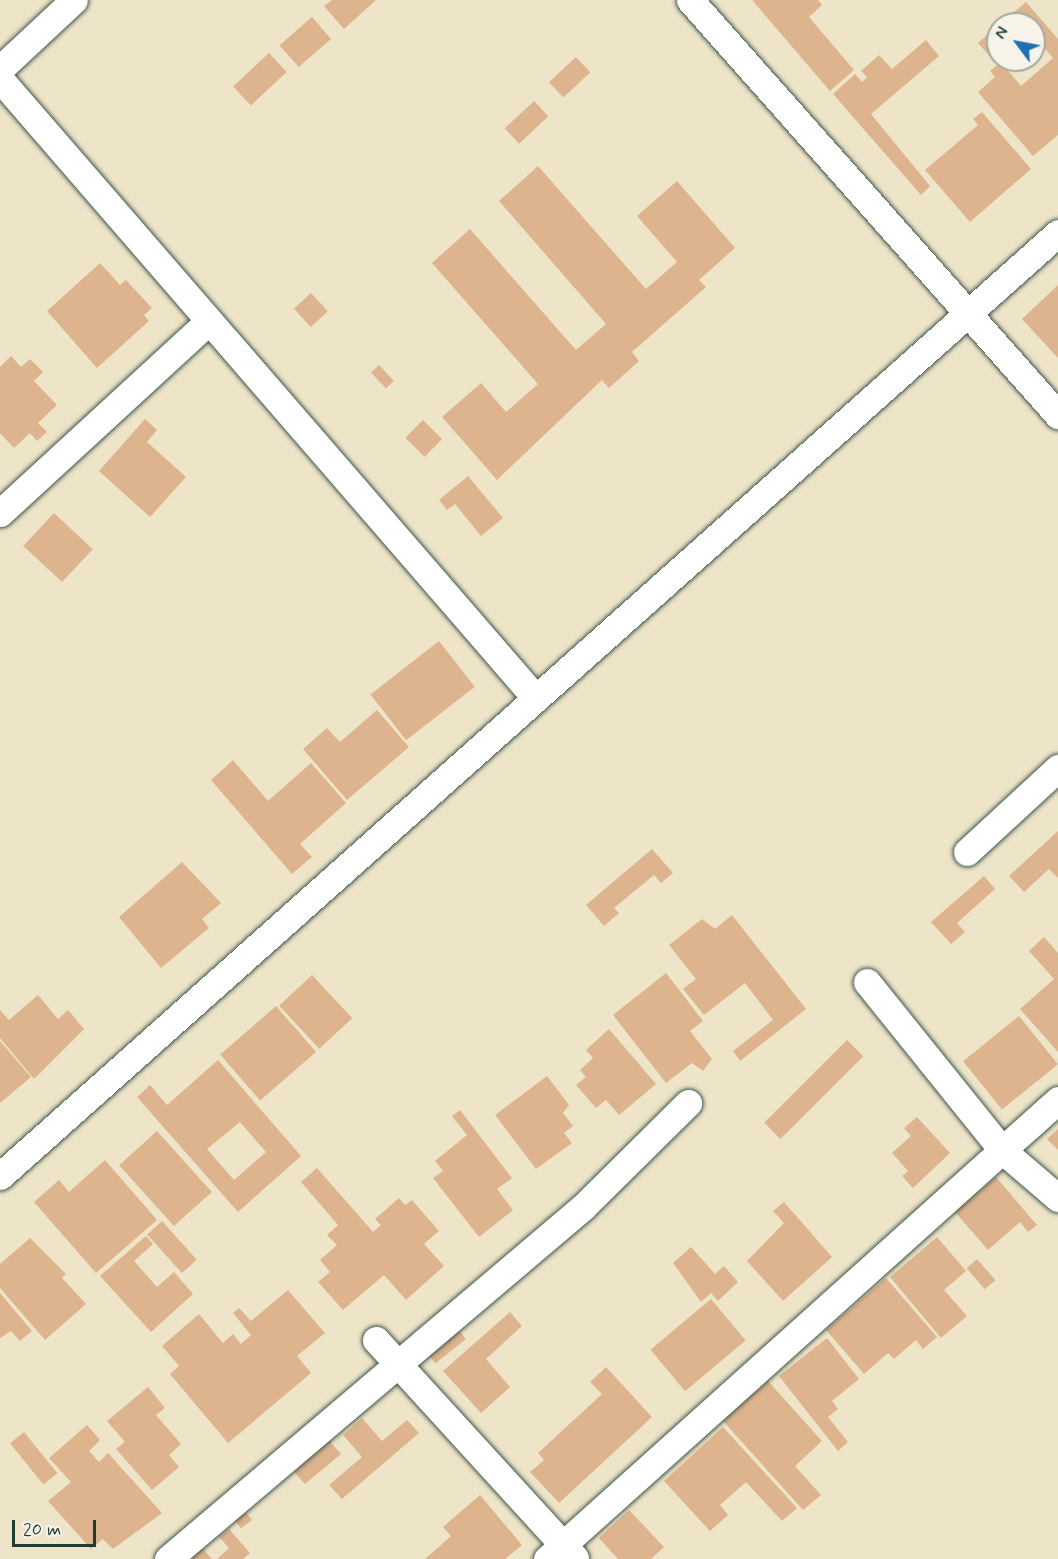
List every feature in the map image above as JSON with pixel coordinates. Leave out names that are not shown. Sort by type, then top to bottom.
[{"type":"street","points":[[0,69],[74,0]]},
{"type":"street","points":[[690,0],[967,316],[1058,416]]},
{"type":"street","points":[[0,80],[533,695]]},
{"type":"street","points":[[0,1176],[533,695],[967,316],[1058,233]]},
{"type":"street","points":[[0,513],[209,321]]},
{"type":"street","points":[[967,852],[1058,768]]},
{"type":"street","points":[[867,982],[1002,1149],[1058,1198]]},
{"type":"street","points":[[376,1340],[562,1554],[1058,1100]]},
{"type":"street","points":[[168,1559],[400,1365],[583,1207],[688,1103]]},
{"type":"building","points":[[332,0],[376,0],[344,29],[324,6]]},
{"type":"building","points":[[752,0],[818,0],[822,5],[809,17],[854,70],[830,91]]},
{"type":"building","points":[[1026,2],[1035,12],[1014,12]]},
{"type":"building","points":[[312,17],[331,39],[299,67],[280,45]]},
{"type":"building","points":[[1046,25],[1058,39],[1058,135],[1033,156],[978,92],[995,77],[991,72],[1009,72],[1021,86],[1037,72],[1046,72],[1046,64],[1053,58],[1046,50]]},
{"type":"building","points":[[986,36],[986,52],[978,43]]},
{"type":"building","points":[[926,40],[939,56],[871,114],[930,186],[921,195],[833,94],[855,74],[862,82],[867,77],[861,71],[879,55],[892,69]]},
{"type":"building","points":[[269,53],[287,72],[251,105],[233,86]]},
{"type":"building","points":[[576,57],[590,72],[563,98],[549,82]]},
{"type":"building","points":[[534,101],[548,116],[519,144],[505,128]]},
{"type":"building","points":[[982,112],[1031,169],[970,222],[925,170],[978,125],[973,119]]},
{"type":"building","points":[[538,166],[646,289],[677,262],[637,216],[677,181],[735,248],[699,280],[706,287],[632,352],[639,361],[609,388],[602,380],[497,480],[442,417],[481,383],[506,412],[538,384],[432,263],[470,229],[576,350],[606,324],[499,201]]},
{"type":"building","points":[[100,263],[120,285],[126,280],[152,308],[144,315],[149,321],[97,368],[47,311]]},
{"type":"building","points":[[1058,285],[1058,358],[1022,319]]},
{"type":"building","points":[[311,293],[328,312],[311,327],[294,308]]},
{"type":"building","points":[[11,356],[21,367],[30,359],[43,372],[34,381],[57,405],[38,423],[47,432],[37,441],[30,433],[14,448],[0,433],[0,367]]},
{"type":"building","points":[[379,365],[394,381],[386,389],[371,373]]},
{"type":"building","points":[[145,419],[157,430],[147,442],[186,477],[150,517],[99,471]]},
{"type":"building","points":[[423,420],[442,439],[424,457],[405,438]]},
{"type":"building","points":[[468,476],[503,518],[481,536],[455,504],[447,510],[439,500]]},
{"type":"building","points":[[54,513],[93,549],[62,582],[23,546]]},
{"type":"building","points":[[439,641],[475,687],[406,740],[370,695]]},
{"type":"building","points":[[377,710],[409,747],[347,800],[303,749],[327,728],[340,742]]},
{"type":"building","points":[[233,760],[268,801],[311,763],[346,803],[300,844],[312,857],[292,874],[211,780]]},
{"type":"building","points":[[1058,831],[1058,878],[1049,869],[1024,892],[1009,876]]},
{"type":"building","points":[[652,849],[673,873],[661,883],[654,875],[614,908],[619,913],[604,926],[586,905]]},
{"type":"building","points":[[182,862],[221,903],[202,919],[209,928],[161,968],[119,917]]},
{"type":"building","points":[[984,876],[995,889],[957,923],[965,932],[951,944],[931,922]]},
{"type":"building","points":[[732,915],[806,1009],[740,1061],[733,1051],[773,1020],[745,983],[704,1015],[683,989],[696,979],[669,945],[702,919],[715,929]]},
{"type":"building","points":[[1044,937],[1058,953],[1058,1052],[1020,1009],[1054,979],[1029,951]]},
{"type":"building","points":[[666,973],[703,1021],[690,1031],[712,1059],[703,1071],[692,1063],[666,1083],[613,1015]]},
{"type":"building","points":[[312,975],[352,1018],[319,1049],[279,1006]]},
{"type":"building","points":[[38,995],[58,1019],[68,1010],[84,1029],[34,1079],[0,1038],[0,1010],[9,1020]]},
{"type":"building","points":[[276,1006],[316,1052],[260,1101],[220,1055]]},
{"type":"building","points":[[1019,1016],[1058,1064],[1002,1109],[963,1061]]},
{"type":"building","points":[[609,1029],[656,1084],[619,1115],[606,1100],[596,1108],[576,1085],[586,1077],[580,1070],[593,1058],[586,1050]]},
{"type":"building","points":[[847,1040],[863,1056],[781,1139],[764,1123]]},
{"type":"building","points":[[0,1041],[31,1077],[0,1103]]},
{"type":"building","points":[[218,1060],[301,1156],[238,1212],[137,1097],[150,1085],[167,1105]],"holes":[[[240,1122],[266,1152],[234,1180],[207,1149]]]},
{"type":"building","points":[[547,1076],[569,1105],[563,1113],[573,1126],[564,1133],[572,1143],[536,1169],[495,1115]]},
{"type":"building","points":[[460,1110],[512,1178],[497,1189],[513,1210],[479,1237],[433,1178],[443,1171],[435,1161],[467,1135],[452,1116]]},
{"type":"building","points":[[917,1117],[950,1153],[913,1188],[902,1176],[908,1171],[892,1153],[911,1136],[904,1128]]},
{"type":"building","points":[[1058,1129],[1058,1150],[1047,1139]]},
{"type":"building","points":[[157,1131],[212,1192],[174,1226],[119,1165]]},
{"type":"building","points":[[105,1160],[157,1220],[96,1273],[34,1202],[59,1180],[69,1192]]},
{"type":"building","points":[[317,1168],[373,1232],[381,1225],[375,1219],[399,1198],[405,1205],[412,1200],[439,1231],[424,1244],[444,1266],[406,1300],[384,1275],[343,1310],[318,1282],[330,1272],[320,1260],[337,1245],[327,1235],[338,1225],[301,1182]]},
{"type":"building","points":[[996,1177],[1037,1225],[1028,1232],[1020,1222],[988,1250],[955,1212]]},
{"type":"building","points":[[784,1202],[832,1257],[783,1301],[747,1261],[784,1223],[773,1211]]},
{"type":"building","points":[[162,1221],[197,1260],[182,1273],[147,1234]]},
{"type":"building","points":[[146,1236],[153,1244],[134,1261],[157,1287],[174,1272],[193,1294],[151,1332],[100,1276]]},
{"type":"building","points":[[937,1237],[966,1271],[944,1290],[967,1316],[941,1338],[890,1277]]},
{"type":"building","points":[[30,1238],[66,1274],[62,1278],[86,1304],[45,1340],[0,1288],[0,1264]]},
{"type":"building","points":[[691,1247],[715,1274],[724,1266],[738,1282],[718,1301],[711,1293],[701,1302],[673,1263]]},
{"type":"building","points":[[977,1259],[995,1280],[985,1289],[966,1268]]},
{"type":"building","points":[[886,1278],[937,1337],[923,1349],[916,1340],[894,1359],[888,1353],[864,1374],[826,1330]]},
{"type":"building","points":[[288,1290],[325,1333],[297,1356],[311,1373],[228,1443],[170,1374],[179,1366],[162,1346],[199,1314],[223,1343],[233,1334],[241,1344],[251,1335],[233,1313],[239,1308],[251,1321]]},
{"type":"building","points":[[0,1293],[32,1331],[20,1341],[11,1331],[0,1338]]},
{"type":"building","points":[[711,1299],[746,1340],[685,1391],[650,1350]]},
{"type":"building","points":[[510,1312],[522,1326],[486,1359],[510,1387],[481,1413],[443,1371]]},
{"type":"building","points":[[457,1328],[466,1339],[436,1363],[427,1353]]},
{"type":"building","points":[[827,1338],[859,1379],[832,1401],[838,1409],[828,1417],[848,1442],[838,1451],[779,1376]]},
{"type":"building","points":[[606,1367],[652,1417],[559,1503],[530,1472],[544,1460],[538,1453],[602,1394],[590,1382]]},
{"type":"building","points":[[768,1381],[822,1441],[795,1466],[821,1495],[803,1510],[723,1421]]},
{"type":"building","points":[[148,1387],[165,1408],[156,1415],[181,1444],[169,1455],[179,1467],[152,1490],[116,1449],[125,1442],[107,1421]]},
{"type":"building","points":[[362,1418],[382,1441],[407,1420],[419,1433],[342,1499],[329,1485],[362,1457],[343,1435]]},
{"type":"building","points":[[87,1425],[100,1440],[89,1451],[99,1462],[108,1453],[162,1513],[113,1549],[103,1539],[91,1549],[48,1501],[71,1482],[49,1458]]},
{"type":"building","points":[[723,1427],[797,1508],[782,1521],[746,1482],[720,1505],[728,1515],[710,1531],[664,1481]]},
{"type":"building","points":[[24,1432],[57,1473],[43,1485],[10,1443]]},
{"type":"building","points":[[328,1439],[341,1454],[305,1484],[294,1472]]},
{"type":"building","points":[[480,1495],[522,1545],[505,1559],[425,1559],[451,1536],[443,1527]]},
{"type":"building","points":[[629,1510],[664,1547],[651,1559],[618,1559],[599,1538]]},
{"type":"building","points":[[246,1512],[252,1520],[241,1528],[235,1520]]},
{"type":"building","points":[[229,1529],[250,1553],[243,1559],[217,1559],[229,1548],[219,1537]]},
{"type":"building","points":[[202,1548],[212,1559],[189,1559]]}]
